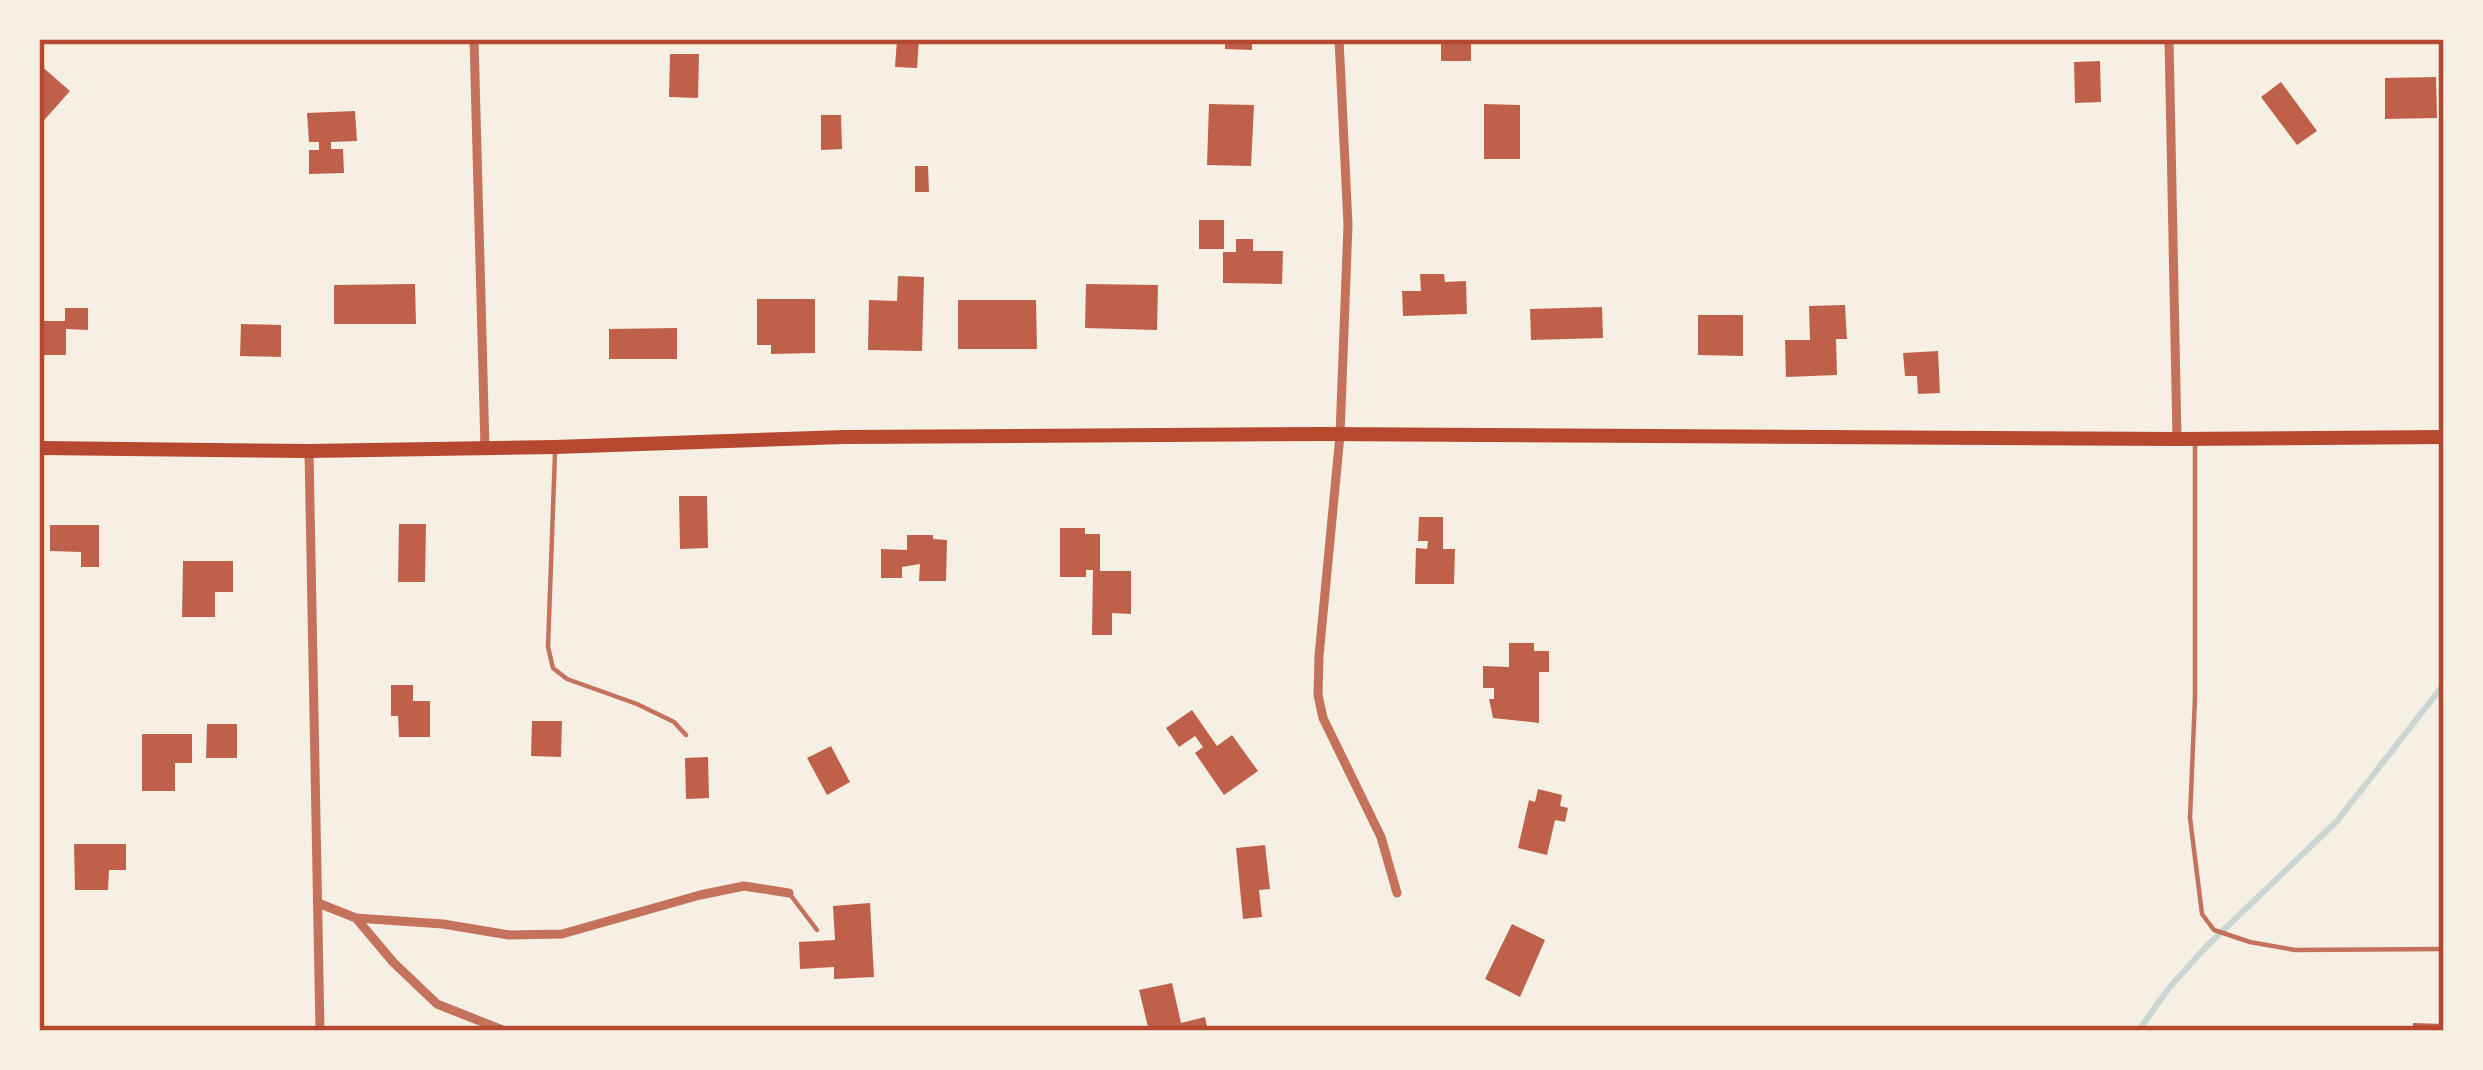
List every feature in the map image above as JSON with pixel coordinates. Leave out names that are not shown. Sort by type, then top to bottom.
[{"type":"main road","points":[[39,448],[309,451],[844,437],[2444,437]]},
{"type":"street","points":[[474,39],[485,448]]},
{"type":"street","points":[[1339,39],[1348,225],[1340,435],[1318,695],[1323,718],[1381,837],[1397,892]]},
{"type":"street","points":[[2169,39],[2177,440]]},
{"type":"street","points":[[309,451],[320,1031]]},
{"type":"street","points":[[318,903],[356,918],[509,934],[562,934],[744,886],[789,893]]},
{"type":"street","points":[[356,918],[437,1004],[505,1031]]},
{"type":"lane","points":[[2195,439],[2190,818],[2201,914],[2214,930],[2295,950],[2444,949]]},
{"type":"lane","points":[[556,447],[548,646],[553,668],[567,679],[674,722],[686,735]]},
{"type":"lane","points":[[789,893],[818,930]]},
{"type":"building","points":[[897,39],[919,39],[917,68],[895,67]]},
{"type":"building","points":[[1225,39],[1252,39],[1252,50],[1225,49]]},
{"type":"building","points":[[1441,39],[1471,39],[1471,61],[1441,61]]},
{"type":"building","points":[[670,54],[699,54],[698,98],[669,97]]},
{"type":"building","points":[[2100,61],[2101,102],[2075,103],[2074,62]]},
{"type":"building","points":[[39,64],[70,91],[39,126]]},
{"type":"building","points":[[2436,77],[2437,118],[2385,119],[2385,78]]},
{"type":"building","points":[[2281,82],[2317,131],[2297,145],[2261,97]]},
{"type":"building","points":[[1209,104],[1254,105],[1251,166],[1207,165]]},
{"type":"building","points":[[1484,104],[1520,105],[1520,159],[1484,159]]},
{"type":"building","points":[[355,111],[357,141],[331,142],[331,149],[343,149],[344,173],[309,174],[309,150],[319,150],[319,142],[309,142],[307,113]]},
{"type":"building","points":[[821,115],[841,115],[842,149],[821,150]]},
{"type":"building","points":[[915,166],[928,166],[929,192],[915,192]]},
{"type":"building","points":[[1199,220],[1224,220],[1224,249],[1199,249]]},
{"type":"building","points":[[1236,239],[1253,239],[1253,251],[1283,251],[1282,284],[1223,283],[1223,252],[1236,252]]},
{"type":"building","points":[[1420,274],[1444,274],[1445,282],[1466,281],[1467,314],[1403,316],[1402,291],[1421,291]]},
{"type":"building","points":[[898,276],[924,277],[922,351],[868,350],[869,300],[897,301]]},
{"type":"building","points":[[415,284],[416,324],[334,324],[334,285]]},
{"type":"building","points":[[1086,284],[1158,285],[1157,330],[1085,328]]},
{"type":"building","points":[[757,299],[815,299],[815,353],[771,354],[771,345],[757,345]]},
{"type":"building","points":[[958,300],[1036,300],[1037,349],[958,349]]},
{"type":"building","points":[[1845,305],[1847,339],[1836,339],[1837,375],[1786,377],[1785,340],[1810,340],[1809,306]]},
{"type":"building","points":[[1602,307],[1603,338],[1531,340],[1530,309]]},
{"type":"building","points":[[65,308],[88,308],[88,330],[66,329],[66,355],[39,355],[39,321],[65,321]]},
{"type":"building","points":[[1698,315],[1743,315],[1743,356],[1698,355]]},
{"type":"building","points":[[241,324],[281,325],[281,357],[240,356]]},
{"type":"building","points":[[677,328],[677,359],[609,359],[609,329]]},
{"type":"building","points":[[1938,351],[1940,393],[1918,394],[1917,376],[1905,376],[1903,353]]},
{"type":"building","points":[[679,496],[707,496],[708,548],[680,549]]},
{"type":"building","points":[[1419,517],[1443,517],[1443,549],[1455,549],[1454,584],[1415,584],[1416,548],[1427,549],[1428,541],[1418,541]]},
{"type":"building","points":[[399,524],[426,524],[425,582],[398,582]]},
{"type":"building","points":[[50,525],[99,525],[99,567],[81,567],[81,552],[50,551]]},
{"type":"building","points":[[1060,528],[1085,528],[1085,534],[1100,534],[1100,571],[1131,571],[1131,614],[1112,613],[1112,635],[1092,635],[1093,570],[1086,570],[1086,577],[1060,577]]},
{"type":"building","points":[[907,535],[947,540],[946,581],[919,581],[920,564],[902,567],[902,578],[881,578],[881,549],[907,550]]},
{"type":"building","points":[[183,561],[233,561],[233,592],[215,592],[215,617],[182,617]]},
{"type":"building","points":[[1509,643],[1534,643],[1534,651],[1549,651],[1549,672],[1539,672],[1539,723],[1493,718],[1489,699],[1494,699],[1494,688],[1483,688],[1483,666],[1509,667]]},
{"type":"building","points":[[391,685],[413,685],[413,701],[430,701],[430,737],[399,737],[398,716],[391,716]]},
{"type":"building","points":[[1192,710],[1217,746],[1232,735],[1258,771],[1224,795],[1195,753],[1203,747],[1195,736],[1179,747],[1166,728]]},
{"type":"building","points":[[532,721],[562,721],[561,757],[531,756]]},
{"type":"building","points":[[207,724],[237,724],[237,758],[206,758]]},
{"type":"building","points":[[142,734],[192,734],[192,763],[175,763],[175,791],[142,791]]},
{"type":"building","points":[[831,746],[850,782],[827,795],[807,758]]},
{"type":"building","points":[[708,757],[709,798],[686,799],[685,758]]},
{"type":"building","points":[[1538,789],[1562,795],[1560,806],[1568,808],[1565,822],[1555,820],[1547,855],[1518,848],[1529,800],[1535,802]]},
{"type":"building","points":[[74,844],[126,844],[126,870],[109,870],[108,890],[75,890]]},
{"type":"building","points":[[1265,845],[1270,889],[1259,890],[1262,917],[1243,919],[1236,848]]},
{"type":"building","points":[[870,903],[874,977],[834,979],[834,967],[800,969],[799,942],[835,940],[833,906]]},
{"type":"building","points":[[1512,924],[1545,940],[1520,997],[1485,979]]},
{"type":"building","points":[[1172,983],[1181,1023],[1205,1017],[1208,1031],[1149,1031],[1139,990]]},
{"type":"building","points":[[2413,1023],[2444,1024],[2444,1031],[2413,1031]]},
{"type":"waterway","points":[[2138,1031],[2206,947],[2337,821],[2444,684]]}]
